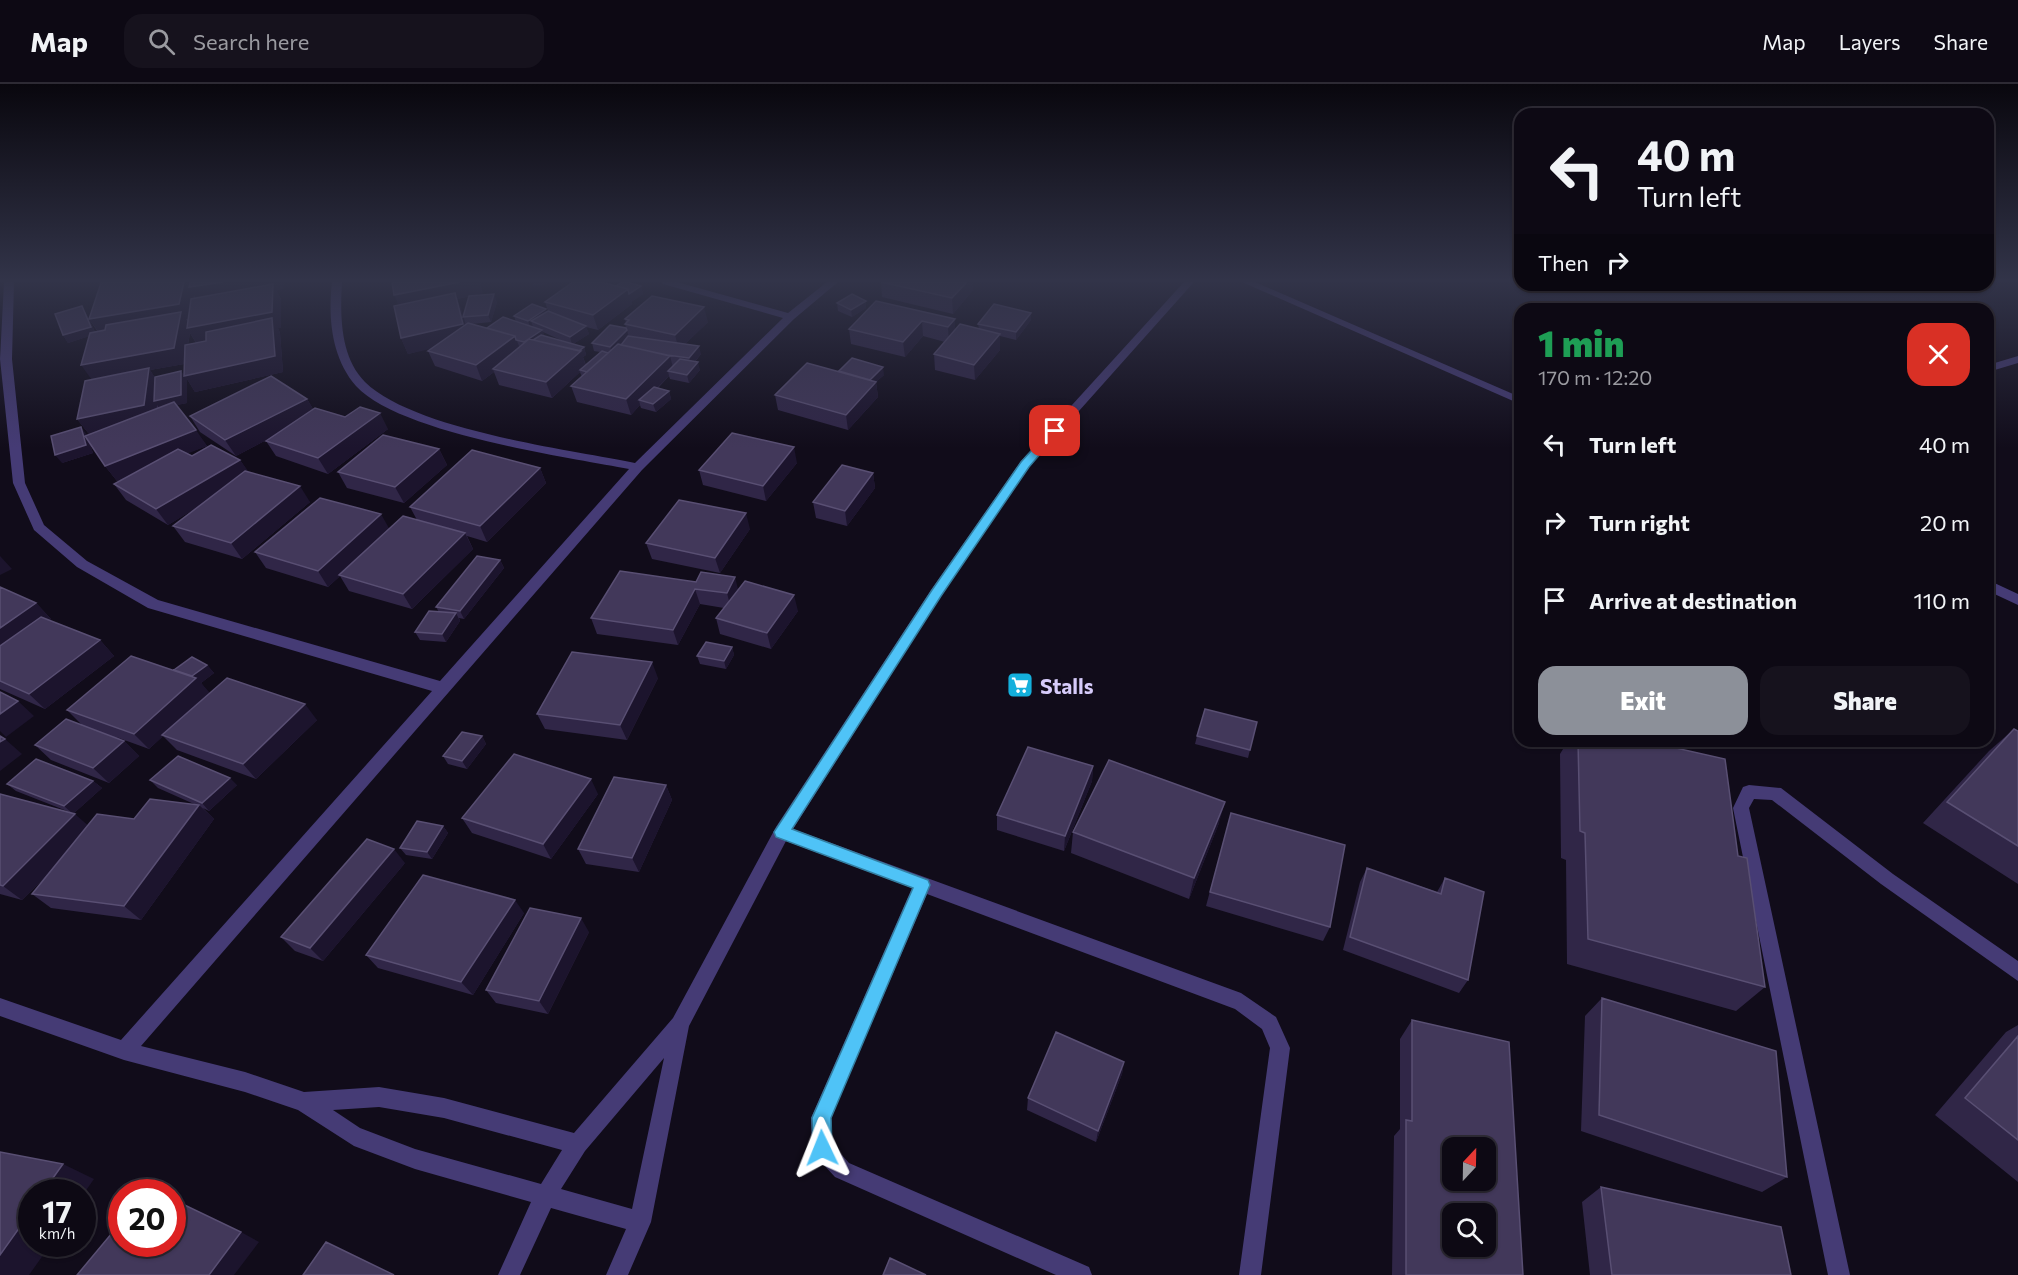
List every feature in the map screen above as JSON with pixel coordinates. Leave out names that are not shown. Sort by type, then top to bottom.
[{"type":"street","points":[[5,338],[3,360],[19,483],[39,527],[82,564],[153,604],[443,688]]},
{"type":"street","points":[[337,338],[344,358],[361,384],[399,409],[465,430],[638,467]]},
{"type":"street","points":[[124,1051],[638,467],[769,338]]},
{"type":"street","points":[[509,1275],[545,1196],[578,1144],[680,1024],[782,832],[936,593],[1025,464],[1140,338]]},
{"type":"street","points":[[1375,338],[1514,398]]},
{"type":"street","points":[[1994,367],[2017,358]]},
{"type":"street","points":[[1994,588],[2018,600]]},
{"type":"street","points":[[1839,1275],[1741,808],[1749,792],[1775,793],[1887,879],[2018,972]]},
{"type":"street","points":[[782,832],[1241,1002],[1269,1023],[1280,1048],[1250,1275]]},
{"type":"street","points":[[922,885],[821,1118],[822,1148],[842,1170],[1082,1275]]},
{"type":"street","points":[[0,1007],[124,1051],[245,1082],[304,1102],[354,1136],[415,1159],[640,1222]]},
{"type":"street","points":[[617,1275],[640,1222],[680,1024]]},
{"type":"street","points":[[304,1102],[379,1097],[444,1108],[578,1144]]},
{"type":"building","points":[[89,338],[176,338],[174,348],[81,365]]},
{"type":"building","points":[[206,338],[274,338],[275,356],[184,376],[185,345],[206,341]]},
{"type":"building","points":[[447,338],[513,338],[476,365],[428,351]]},
{"type":"building","points":[[515,338],[531,338],[524,342],[516,340]]},
{"type":"building","points":[[537,338],[550,338],[584,347],[579,351],[533,340]]},
{"type":"building","points":[[597,338],[619,338],[610,347],[592,343]]},
{"type":"building","points":[[627,338],[639,338],[699,346],[689,358],[621,345]]},
{"type":"building","points":[[885,338],[907,338],[903,342]]},
{"type":"building","points":[[948,338],[997,338],[974,365],[934,354]]},
{"type":"building","points":[[529,339],[581,351],[546,382],[493,369]]},
{"type":"building","points":[[618,344],[670,356],[626,399],[571,386]]},
{"type":"building","points":[[602,351],[608,353],[587,372],[580,370]]},
{"type":"building","points":[[852,358],[883,367],[870,380],[839,371]]},
{"type":"building","points":[[680,359],[698,362],[687,375],[668,371]]},
{"type":"building","points":[[807,363],[876,382],[846,415],[775,395]]},
{"type":"building","points":[[149,368],[144,405],[77,419],[85,381]]},
{"type":"building","points":[[181,371],[181,395],[154,401],[155,377]]},
{"type":"building","points":[[271,376],[307,399],[225,440],[190,416]]},
{"type":"building","points":[[654,387],[669,391],[653,404],[639,400]]},
{"type":"building","points":[[174,402],[196,430],[105,466],[85,436]]},
{"type":"building","points":[[360,407],[380,413],[318,458],[266,441],[315,408],[345,417]]},
{"type":"building","points":[[81,427],[86,445],[55,455],[51,436]]},
{"type":"building","points":[[732,433],[794,447],[763,486],[699,470]]},
{"type":"building","points":[[383,435],[439,449],[395,487],[338,472]]},
{"type":"building","points":[[211,445],[240,460],[156,509],[114,484],[178,449],[192,456]]},
{"type":"building","points":[[472,450],[540,468],[480,526],[410,507]]},
{"type":"building","points":[[842,465],[873,473],[845,511],[813,502]]},
{"type":"building","points":[[245,471],[300,486],[231,543],[173,526]]},
{"type":"building","points":[[320,498],[381,514],[318,571],[255,552]]},
{"type":"building","points":[[679,500],[746,513],[715,558],[646,543]]},
{"type":"building","points":[[403,516],[465,533],[403,594],[339,575]]},
{"type":"building","points":[[477,556],[500,560],[460,611],[436,607]]},
{"type":"building","points":[[620,571],[696,582],[701,572],[735,577],[727,593],[695,589],[673,630],[591,618]]},
{"type":"building","points":[[745,581],[794,595],[767,633],[716,618]]},
{"type":"building","points":[[0,587],[36,603],[0,628]]},
{"type":"building","points":[[429,611],[456,613],[442,634],[415,632]]},
{"type":"building","points":[[41,617],[100,640],[29,694],[0,681],[0,646]]},
{"type":"building","points":[[706,642],[732,647],[724,661],[697,656]]},
{"type":"building","points":[[572,652],[652,662],[620,725],[537,714]]},
{"type":"building","points":[[131,656],[196,678],[134,734],[67,710]]},
{"type":"building","points":[[192,657],[207,665],[192,676],[174,670]]},
{"type":"building","points":[[227,678],[305,704],[243,764],[162,735]]},
{"type":"building","points":[[0,692],[18,701],[0,714]]},
{"type":"building","points":[[1205,709],[1257,722],[1250,750],[1197,736]]},
{"type":"building","points":[[66,719],[124,741],[93,768],[35,745]]},
{"type":"building","points":[[2014,729],[2018,731],[2018,846],[1947,802]]},
{"type":"building","points":[[462,732],[482,736],[462,761],[443,756]]},
{"type":"building","points":[[1028,747],[1093,766],[1065,836],[997,815]]},
{"type":"building","points":[[1578,747],[1672,747],[1725,759],[1738,856],[1747,858],[1765,987],[1588,939],[1585,833],[1580,831]]},
{"type":"building","points":[[514,754],[591,779],[543,844],[462,818]]},
{"type":"building","points":[[178,756],[230,778],[202,803],[150,780]]},
{"type":"building","points":[[36,759],[93,781],[64,806],[7,784]]},
{"type":"building","points":[[1109,760],[1225,802],[1194,878],[1073,832]]},
{"type":"building","points":[[614,777],[666,785],[632,858],[578,849]]},
{"type":"building","points":[[0,794],[75,814],[3,886],[0,885]]},
{"type":"building","points":[[150,799],[199,805],[124,906],[32,894],[97,814],[134,819]]},
{"type":"building","points":[[1231,813],[1345,845],[1330,927],[1210,892]]},
{"type":"building","points":[[417,821],[443,826],[427,852],[400,848]]},
{"type":"building","points":[[367,839],[394,849],[310,948],[281,937]]},
{"type":"building","points":[[1367,868],[1441,894],[1445,878],[1484,892],[1468,980],[1350,937]]},
{"type":"building","points":[[423,875],[515,900],[461,982],[366,955]]},
{"type":"building","points":[[530,908],[581,918],[539,1001],[486,990]]},
{"type":"building","points":[[1602,998],[1776,1051],[1787,1177],[1599,1115]]},
{"type":"building","points":[[1412,1020],[1509,1042],[1523,1275],[1406,1275],[1406,1120],[1412,1121]]},
{"type":"building","points":[[1056,1032],[1124,1062],[1098,1131],[1028,1098]]},
{"type":"building","points":[[2018,1036],[2018,1140],[1965,1098]]},
{"type":"building","points":[[0,1152],[63,1164],[52,1179],[18,1179],[18,1230],[0,1255]]},
{"type":"building","points":[[1601,1187],[1781,1227],[1791,1275],[1612,1275]]},
{"type":"building","points":[[186,1206],[241,1232],[209,1275],[77,1275],[92,1257],[96,1257],[96,1252],[108,1238],[108,1257],[186,1257]]},
{"type":"building","points":[[326,1242],[394,1275],[303,1275]]},
{"type":"building","points":[[890,1258],[926,1275],[883,1275]]},
{"type":"place","name":"Stalls","points":[[1020,685]]},
{"type":"route","points":[[822,1148],[821,1118],[922,885],[782,832],[936,593],[1025,464],[1055,431]]}]
